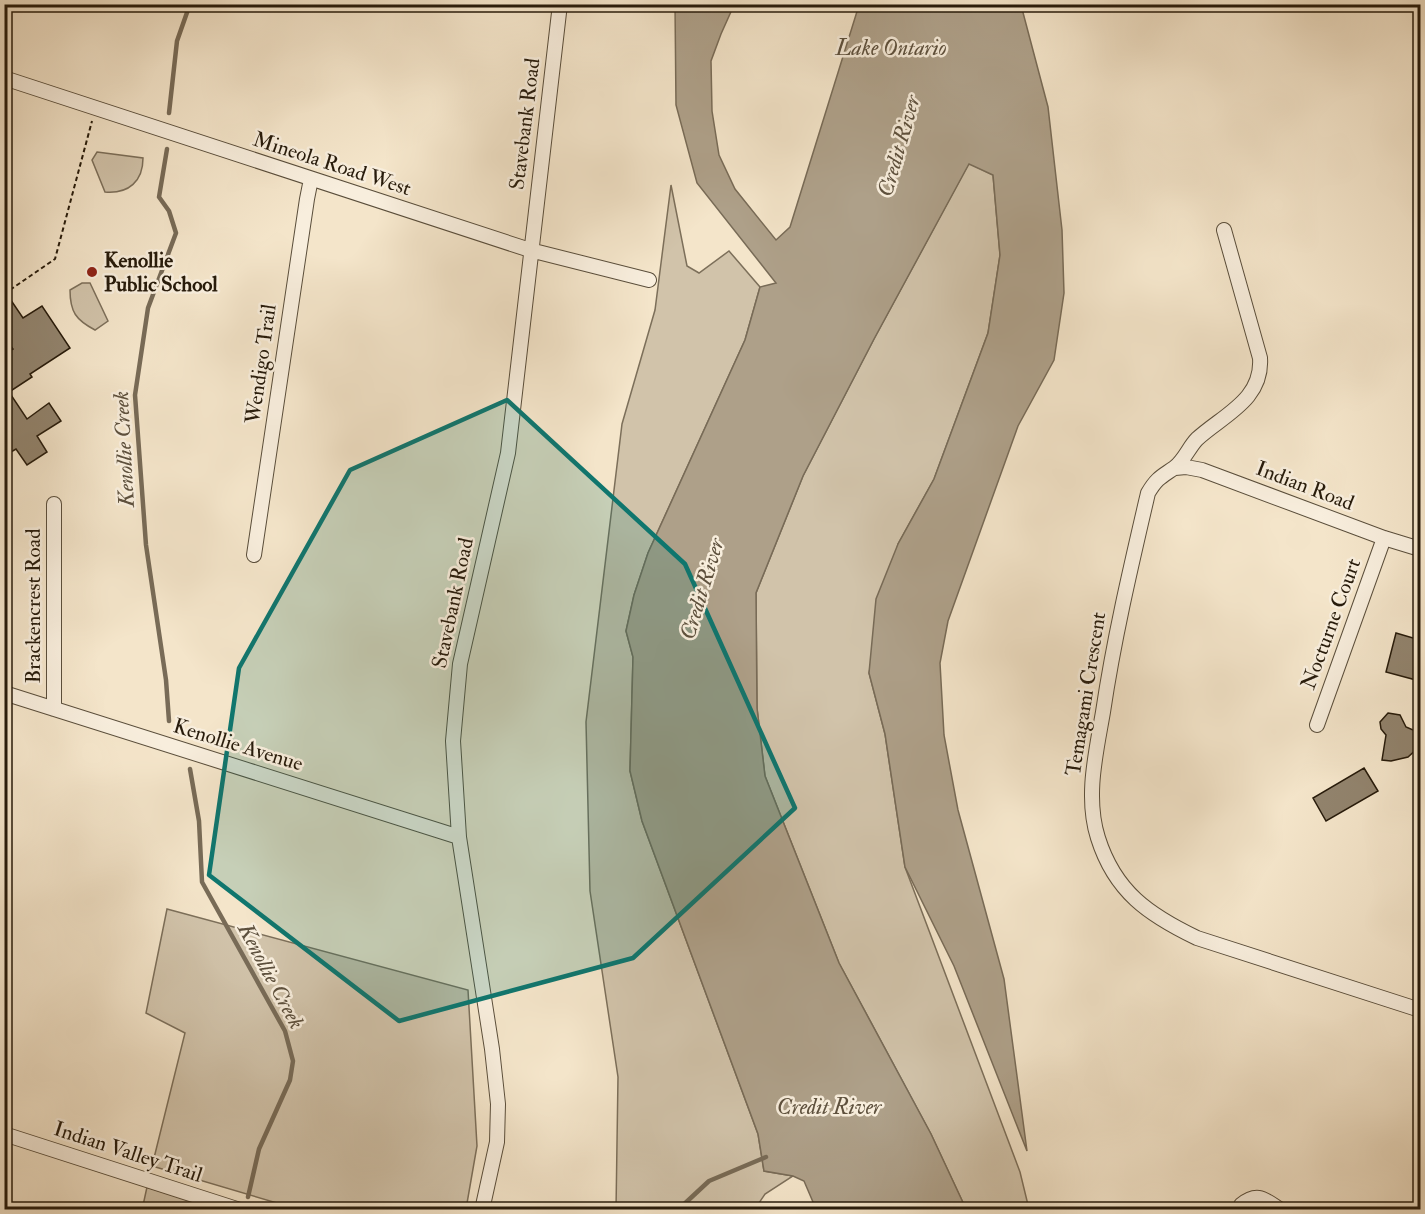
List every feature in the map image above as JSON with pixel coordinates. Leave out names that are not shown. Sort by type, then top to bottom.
[{"type":"street","name":"Stavebank Road","points":[[482,1209],[496,1142],[498,1104],[492,1049],[459,837],[453,741],[460,664],[508,453],[560,4]]},
{"type":"street","name":"Mineola Road West","points":[[4,78],[530,250],[649,280]]},
{"type":"street","name":"Wendigo Trail","points":[[254,555],[311,179]]},
{"type":"street","name":"Temagami Crescent","points":[[1224,230],[1260,367],[1257,382],[1245,401],[1196,440],[1175,468],[1156,479],[1148,493],[1121,607],[1094,767],[1091,806],[1098,839],[1115,873],[1136,902],[1165,922],[1197,938],[1420,1010]]},
{"type":"street","name":"Indian Road","points":[[1175,468],[1186,467],[1202,470],[1384,538],[1420,549]]},
{"type":"street","name":"Brackencrest Road","points":[[54,504],[54,709]]},
{"type":"street","name":"Nocturne Court","points":[[1317,724],[1384,538]]},
{"type":"street","name":"Kenollie Avenue","points":[[4,693],[459,837]]},
{"type":"street","name":"Indian Valley Trail","points":[[4,1134],[240,1209]]},
{"type":"street","points":[[1242,1209],[1241,1205],[1249,1198],[1260,1197],[1281,1209]]},
{"type":"path","points":[[4,294],[54,259],[92,122]]},
{"type":"highlighted area","points":[[507,400],[685,564],[795,808],[633,958],[399,1021],[209,875],[239,668],[350,470]]},
{"type":"shaded area","points":[[97,152],[143,158],[137,179],[121,191],[105,192],[92,160]]},
{"type":"shaded area","points":[[969,163],[993,175],[1000,255],[988,333],[934,479],[898,544],[869,673],[885,734],[905,867],[1020,1172],[1029,1209],[966,1209],[931,1134],[839,963],[765,776],[757,708],[756,593],[803,476]]},
{"type":"shaded area","points":[[671,185],[687,266],[699,273],[729,251],[760,287],[745,340],[648,553],[634,595],[626,631],[633,657],[630,771],[642,821],[758,1134],[764,1171],[793,1176],[765,1194],[755,1209],[616,1210],[618,1077],[590,891],[586,722],[622,424],[655,310]]},
{"type":"shaded area","points":[[82,283],[90,283],[108,321],[95,330],[79,319],[71,304],[70,290]]},
{"type":"shaded area","points":[[167,909],[468,990],[477,1146],[466,1209],[297,1209],[152,1166],[185,1033],[146,1013]]},
{"type":"shaded area","points":[[147,1187],[219,1210],[142,1210]]},
{"type":"water","name":"Credit River","points":[[675,5],[734,5],[711,61],[712,111],[719,155],[735,189],[776,240],[790,227],[859,5],[1021,5],[1048,107],[1062,230],[1064,293],[1054,360],[1018,426],[948,621],[940,663],[944,735],[958,810],[1004,979],[1027,1151],[954,966],[905,867],[885,734],[869,673],[876,599],[898,544],[934,479],[988,333],[1000,255],[993,175],[969,164],[803,476],[756,593],[757,708],[765,776],[839,963],[931,1134],[966,1209],[816,1209],[804,1181],[793,1176],[764,1171],[758,1134],[642,821],[630,771],[633,657],[626,631],[634,595],[648,553],[745,340],[760,287],[776,283],[697,183],[676,105]]},
{"type":"building","points":[[4,290],[23,318],[42,306],[70,348],[30,374],[32,377],[9,392],[27,419],[49,403],[61,421],[37,436],[47,452],[27,465],[16,449],[4,456],[4,355],[13,349],[4,337]]},
{"type":"building","points":[[1396,633],[1420,640],[1420,663],[1416,680],[1386,672]]},
{"type":"building","points":[[1388,713],[1400,715],[1406,727],[1420,733],[1420,746],[1408,757],[1391,761],[1382,760],[1386,735],[1381,729],[1380,722]]},
{"type":"building","points":[[1364,768],[1378,791],[1326,821],[1313,798]]},
{"type":"waterway","name":"Kenollie Creek","points":[[169,113],[177,41],[190,4]]},
{"type":"waterway","name":"Kenollie Creek","points":[[167,149],[159,197],[169,211],[176,233],[148,308],[135,395],[146,545],[166,680],[169,721]]},
{"type":"waterway","name":"Kenollie Creek","points":[[190,769],[199,821],[202,882],[285,1031],[293,1061],[290,1080],[259,1149],[248,1197]]},
{"type":"waterway","points":[[681,1210],[681,1207],[709,1181],[766,1157]]},
{"type":"place","name":"Kenollie Public School","points":[[92,272]]},
{"type":"water label","name":"Lake Ontario","points":[[891,48]]}]
